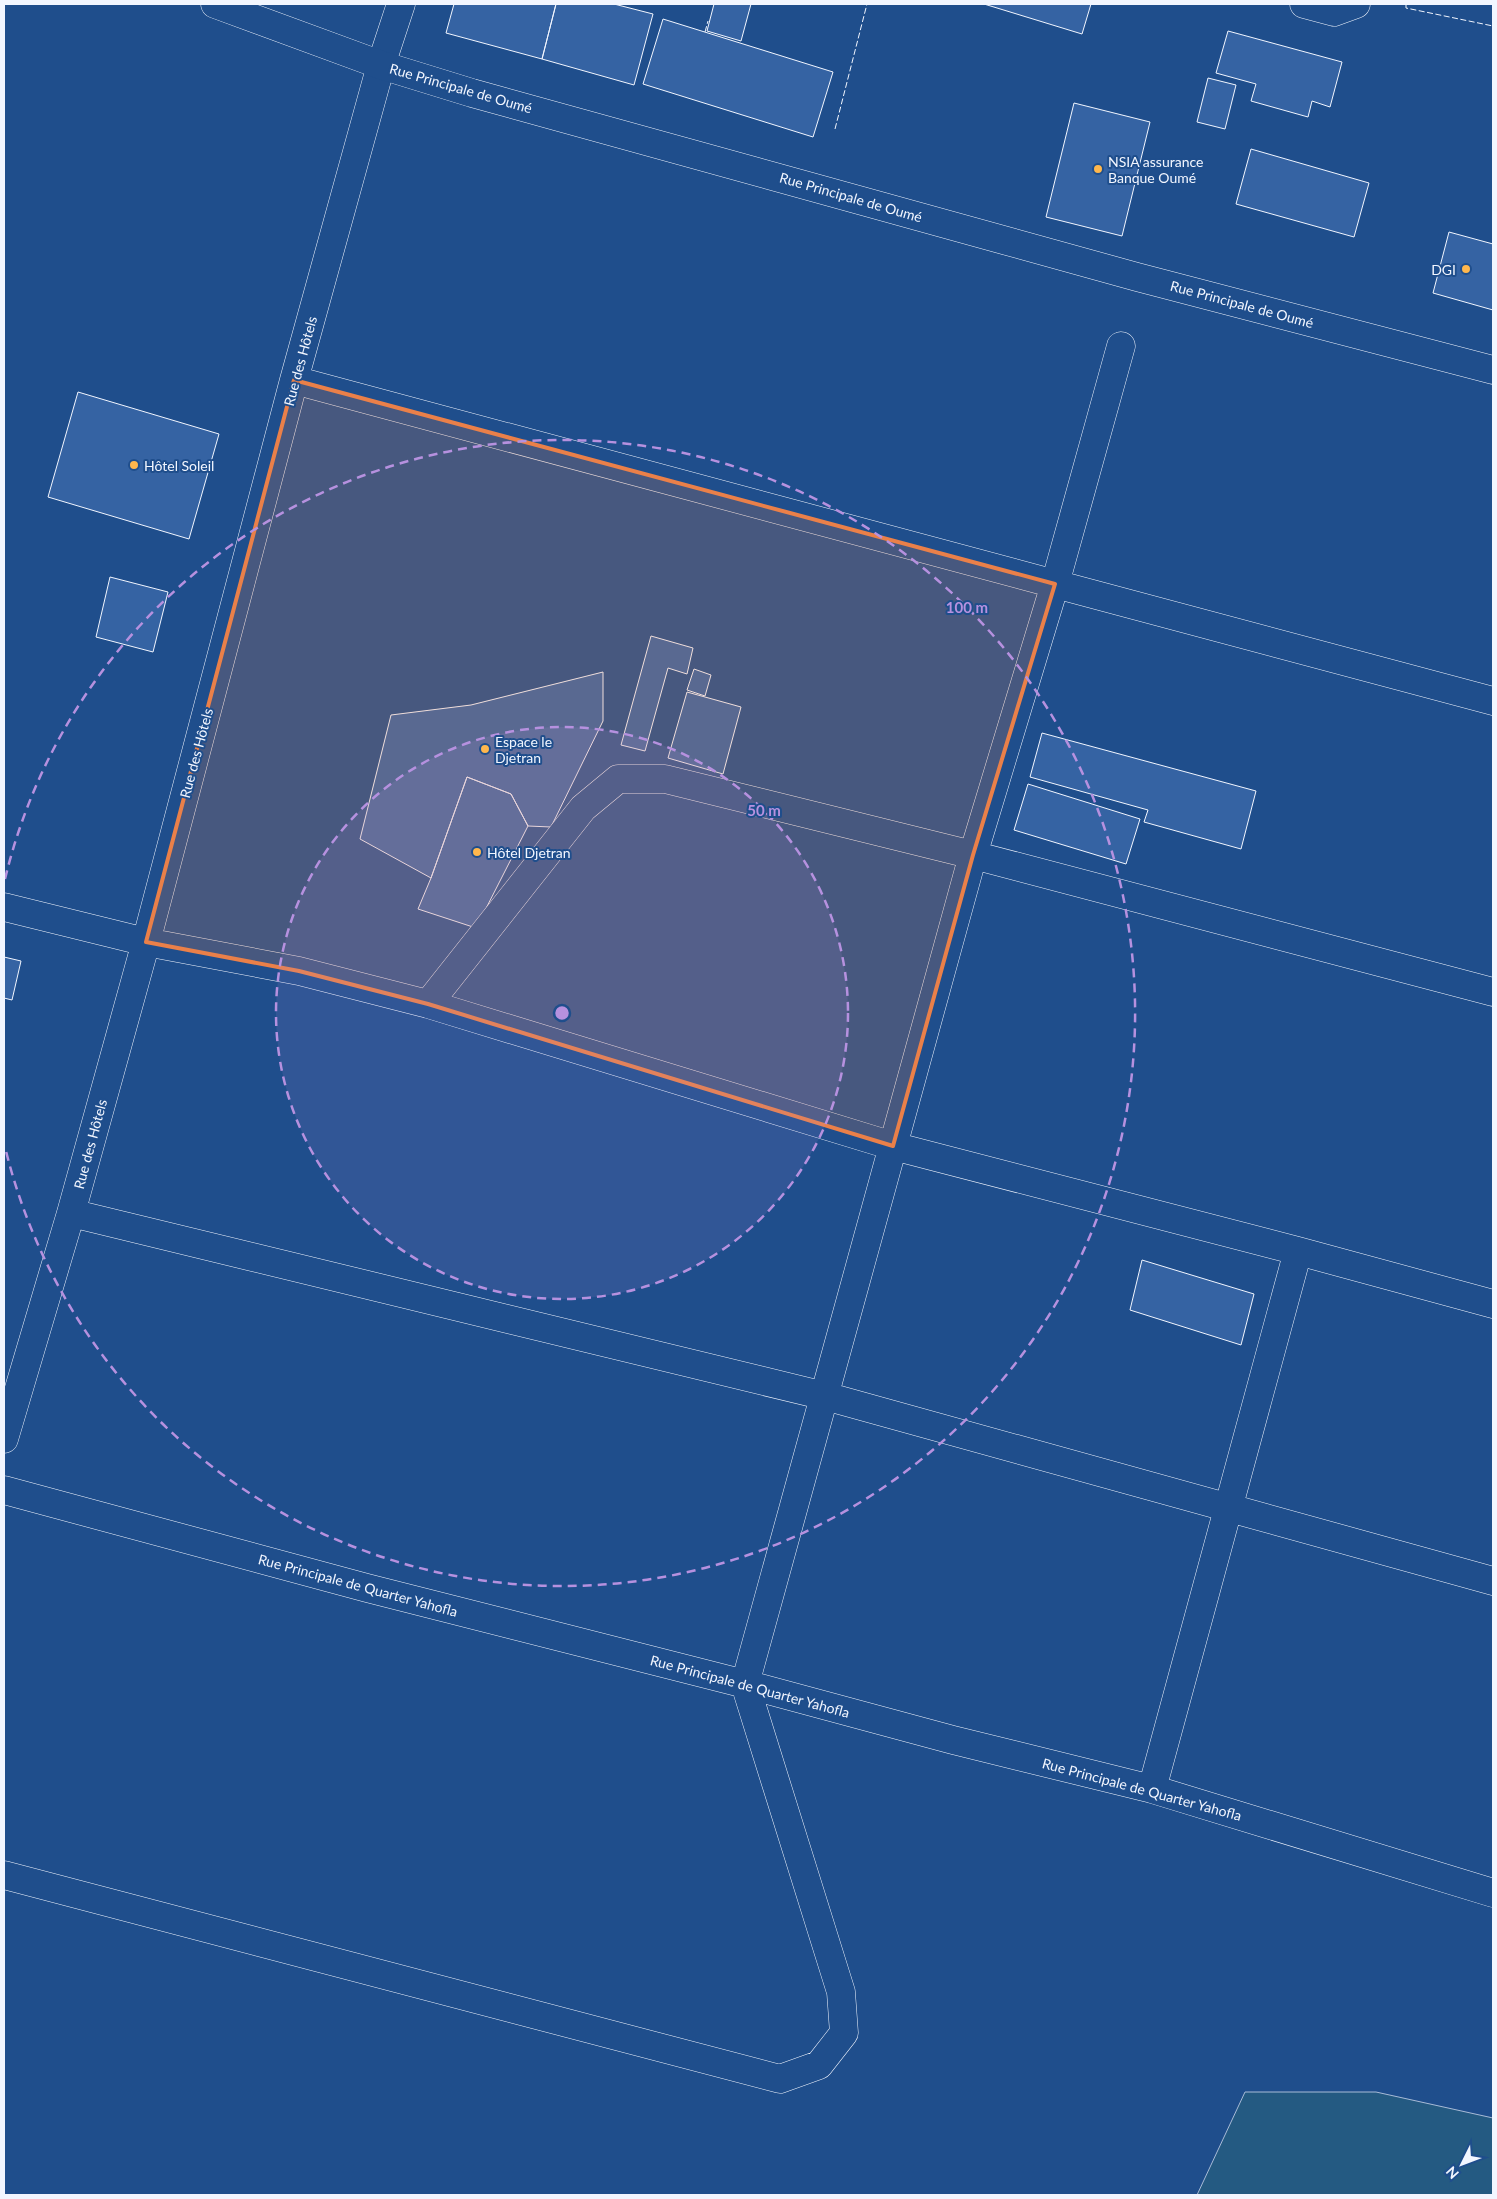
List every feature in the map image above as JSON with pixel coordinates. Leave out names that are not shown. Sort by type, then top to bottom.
[{"type":"street","name":"Rue Principale de Oumé","points":[[215,4],[381,65],[472,93],[1137,277],[1493,370]]},
{"type":"street","name":"Rue des Hôtels","points":[[4,1440],[71,1214],[146,942],[294,380],[381,65],[400,4]]},
{"type":"street","points":[[1304,4],[1334,12],[1356,4]]},
{"type":"street","points":[[4,1876],[780,2079],[819,2066],[844,2033],[841,1992],[745,1684],[973,855],[1055,584],[1121,346]]},
{"type":"street","points":[[294,380],[1493,701]]},
{"type":"street","points":[[428,1004],[583,808],[618,778],[665,779],[973,855],[1493,992]]},
{"type":"street","points":[[4,907],[146,942],[299,971],[428,1004],[893,1146],[1298,1251],[1493,1304]]},
{"type":"street","points":[[71,1214],[825,1396],[1493,1581]]},
{"type":"street","points":[[1152,1789],[1298,1251]]},
{"type":"street","name":"Rue Principale de Quarter Yahofla","points":[[4,1490],[367,1588],[745,1684],[953,1740],[1152,1789],[1493,1893]]},
{"type":"highlighted area","points":[[294,380],[1055,584],[973,855],[893,1146],[428,1004],[299,971],[146,942]]},
{"type":"shaded area","points":[[1245,2092],[1376,2092],[1493,2118],[1493,2195],[1197,2195]]},
{"type":"building","points":[[454,4],[556,4],[542,59],[446,33]]},
{"type":"building","points":[[556,4],[614,4],[653,14],[634,85],[542,59]]},
{"type":"building","points":[[714,4],[751,4],[741,41],[707,31]]},
{"type":"building","points":[[984,4],[1091,4],[1082,34]]},
{"type":"building","points":[[663,19],[833,72],[813,137],[643,84]]},
{"type":"building","points":[[1228,31],[1342,62],[1330,107],[1312,101],[1308,117],[1251,101],[1256,84],[1216,73]]},
{"type":"building","points":[[1208,78],[1236,85],[1225,129],[1197,122]]},
{"type":"building","name":"NSIA assurance Banque Oumé","points":[[1074,103],[1150,122],[1122,236],[1046,217]]},
{"type":"building","points":[[1251,149],[1369,183],[1354,237],[1236,204]]},
{"type":"building","name":"DGI","points":[[1449,232],[1493,244],[1493,310],[1433,293]]},
{"type":"building","name":"Hôtel Soleil","points":[[78,392],[219,434],[189,539],[48,497]]},
{"type":"building","points":[[110,577],[168,592],[153,652],[96,637]]},
{"type":"building","points":[[651,636],[693,648],[687,674],[668,668],[645,751],[621,745]]},
{"type":"building","points":[[694,669],[711,675],[705,696],[687,690]]},
{"type":"building","name":"Espace le Djetran","points":[[603,672],[603,721],[551,827],[528,826],[511,794],[467,777],[431,878],[360,839],[391,715],[471,705]]},
{"type":"building","points":[[687,692],[741,707],[723,774],[668,758]]},
{"type":"building","points":[[1042,733],[1256,791],[1241,849],[1144,822],[1148,810],[1030,777]]},
{"type":"building","name":"Hôtel Djetran","points":[[467,777],[511,794],[528,826],[476,928],[418,909]]},
{"type":"building","points":[[1028,784],[1140,819],[1126,864],[1014,830]]},
{"type":"building","points":[[4,957],[21,961],[12,1000],[4,998]]},
{"type":"building","points":[[1142,1260],[1254,1294],[1241,1345],[1130,1310]]},
{"type":"fence","points":[[835,129],[867,4]]},
{"type":"fence","points":[[1406,4],[1406,8],[1493,26]]},
{"type":"fence","points":[[705,32],[708,21]]},
{"type":"place","name":"NSIA assurance Banque Oumé","points":[[1098,169]]},
{"type":"place","name":"DGI","points":[[1466,269]]},
{"type":"place","name":"Hôtel Soleil","points":[[134,465]]},
{"type":"place","name":"Espace le Djetran","points":[[485,749]]},
{"type":"place","name":"Hôtel Djetran","points":[[477,852]]}]
